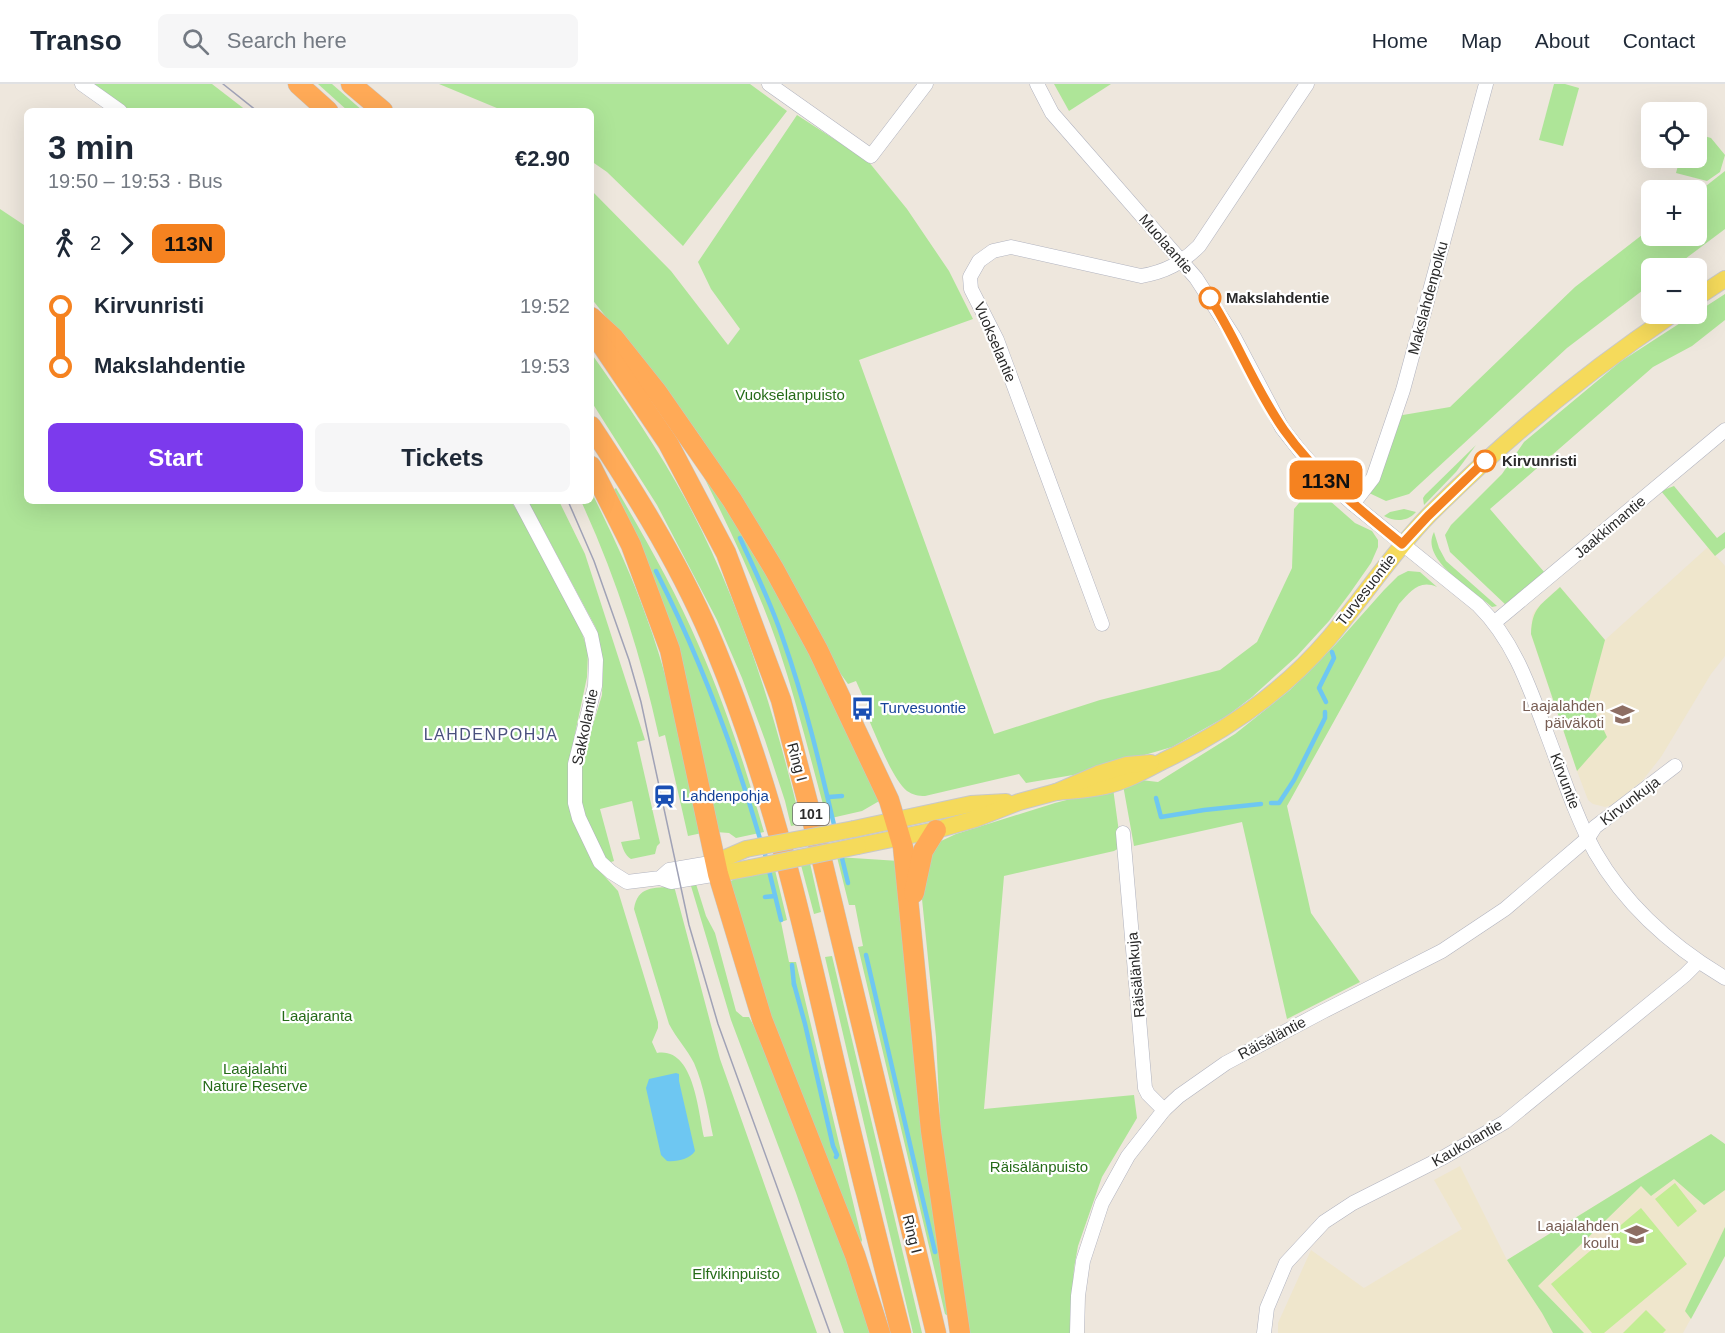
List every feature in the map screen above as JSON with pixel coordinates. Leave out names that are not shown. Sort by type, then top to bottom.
[{"type":"highway","points":[[351,84],[379,108]]},
{"type":"highway","points":[[304,89],[325,108]]},
{"type":"highway","points":[[594,320],[614,338],[657,392],[732,500],[774,569],[833,681],[890,800],[898,828],[911,916],[931,1131],[960,1333]]},
{"type":"highway","name":"Ring I","points":[[594,336],[668,443],[726,553],[781,700],[815,830],[936,1333]]},
{"type":"highway","name":"101","points":[[594,430],[627,480],[683,581],[715,648],[749,735],[777,826],[901,1333]]},
{"type":"highway","points":[[594,472],[631,545],[670,650],[717,868],[762,1019],[855,1255],[880,1333]]},
{"type":"highway","points":[[911,916],[916,879],[923,851],[936,830]]},
{"type":"main road","points":[[1707,291],[1725,279]]},
{"type":"main road","name":"Turvesuontie","points":[[717,868],[746,849],[854,829],[936,830],[1056,792],[1103,787],[1131,778],[1216,734],[1251,711],[1286,683],[1330,637],[1402,544],[1467,479],[1578,381],[1659,324]]},
{"type":"main road","name":"Turvesuontie","points":[[717,868],[750,868],[858,846],[898,828],[971,804],[1019,802]]},
{"type":"street","points":[[82,84],[116,108]]},
{"type":"street","points":[[769,84],[871,156],[926,84]]},
{"type":"street","name":"Muolaantie","points":[[1037,84],[1052,113],[1182,261],[1210,299],[1282,428],[1326,480],[1402,544]]},
{"type":"street","points":[[1182,261],[1198,246],[1307,84]]},
{"type":"street","name":"Makslahdenpolku","points":[[1353,504],[1373,478],[1401,395],[1486,84]]},
{"type":"street","name":"Vuokselantie","points":[[1102,624],[997,340],[971,289],[970,277],[979,261],[993,251],[1011,247],[1141,276],[1162,272],[1182,261]]},
{"type":"street","name":"Jaakkimantie","points":[[1495,622],[1725,430]]},
{"type":"street","name":"Sakkolantie","points":[[522,504],[591,635],[596,660],[595,686],[575,764],[575,803],[579,818],[600,862],[627,882],[660,878],[669,870],[717,868]]},
{"type":"street","name":"Kirvuntie","points":[[1402,544],[1478,605],[1495,622],[1526,676],[1588,838],[1631,903],[1670,940],[1698,962],[1725,978]]},
{"type":"street","name":"Kirvunkuja","points":[[1588,838],[1595,827],[1675,766]]},
{"type":"street","name":"Räisälänkuja","points":[[1124,834],[1145,1088],[1164,1110]]},
{"type":"street","name":"Räisäläntie","points":[[1077,1333],[1078,1296],[1083,1262],[1102,1203],[1128,1156],[1164,1110],[1179,1096],[1226,1063],[1442,951],[1505,909],[1588,838]]},
{"type":"street","name":"Kaukolantie","points":[[1264,1333],[1267,1308],[1286,1263],[1324,1222],[1353,1203],[1453,1152],[1505,1122],[1698,962]]},
{"type":"shaded area","name":"Laajalahden päiväkoti","points":[[1708,547],[1725,566],[1725,656],[1711,674],[1661,757],[1642,781],[1612,805],[1605,807],[1593,804],[1588,800],[1577,771],[1531,634],[1532,616],[1535,610],[1560,587],[1605,640]]},
{"type":"shaded area","name":"Laajalahden koulu","points":[[1711,1134],[1725,1150],[1725,1256],[1683,1333],[1278,1333],[1278,1323],[1311,1250],[1364,1288],[1462,1229],[1434,1180],[1460,1166],[1507,1260]]},
{"type":"green space","points":[[93,84],[212,84],[243,108],[127,108]]},
{"type":"green space","points":[[318,84],[332,84],[360,108],[345,108]]},
{"type":"green space","points":[[439,84],[750,84],[787,111],[683,246],[607,172],[594,163],[594,108],[497,108]]},
{"type":"green space","points":[[1054,84],[1111,84],[1069,111]]},
{"type":"green space","points":[[1554,84],[1579,88],[1563,146],[1539,140]]},
{"type":"green space","name":"Vuokselanpuisto","points":[[797,115],[868,161],[907,209],[949,271],[973,319],[859,360],[994,734],[1100,700],[1220,670],[1257,642],[1292,568],[1294,509],[1313,486],[1355,523],[1372,531],[1378,540],[1378,547],[1371,563],[1350,593],[1329,621],[1297,656],[1252,697],[1227,716],[1172,747],[1079,774],[1026,783],[1019,774],[925,796],[911,793],[901,785],[889,765],[865,711],[868,708],[856,681],[848,684],[830,659],[759,526],[698,433],[594,302],[594,193],[671,271],[728,345],[740,329],[711,289],[698,262]]},
{"type":"green space","points":[[1707,137],[1711,138],[1725,155],[1720,172],[1707,181],[1676,173],[1677,168],[1707,168]]},
{"type":"green space","points":[[1725,171],[1725,229],[1707,242],[1707,185]]},
{"type":"green space","name":"Laajalahti Nature Reserve","points":[[0,209],[24,225],[24,504],[513,504],[535,540],[572,610],[588,652],[587,677],[568,767],[569,799],[597,868],[618,891],[658,1022],[652,1042],[657,1053],[669,1054],[679,1060],[687,1070],[696,1097],[704,1137],[713,1136],[697,1072],[691,1058],[669,1024],[634,909],[636,901],[643,892],[653,888],[674,886],[720,1059],[817,1333],[0,1333]]},
{"type":"green space","points":[[1641,236],[1641,246],[1702,246],[1686,258],[1641,258],[1641,292],[1567,348],[1409,494],[1386,501],[1367,492],[1397,416],[1450,407],[1575,287]]},
{"type":"green space","points":[[1725,294],[1725,320],[1692,346],[1653,367],[1490,509],[1545,573],[1507,606],[1450,552],[1445,535],[1451,525],[1502,474],[1524,442],[1620,362],[1679,324],[1707,324],[1707,306]]},
{"type":"green space","points":[[594,357],[665,464],[687,502],[724,579],[768,700],[801,824],[791,826],[765,740],[742,678],[717,620],[657,505],[594,406]]},
{"type":"green space","points":[[1476,445],[1456,472],[1424,505],[1425,495]]},
{"type":"green space","points":[[704,473],[768,569],[881,800],[862,811],[827,819],[798,710],[778,646],[753,582]]},
{"type":"green space","points":[[1674,486],[1717,538],[1725,532],[1725,548],[1715,556],[1661,491]]},
{"type":"green space","points":[[616,488],[671,586],[699,646],[735,738],[764,832],[736,838],[729,833],[716,832],[612,491]]},
{"type":"green space","points":[[594,497],[627,568],[655,642],[678,723],[702,833],[688,836],[665,735],[659,737],[626,617],[582,504],[594,504]]},
{"type":"green space","points":[[530,504],[560,504],[585,554],[645,740],[637,742],[660,843],[655,854],[631,859],[627,856],[621,842],[640,839],[632,801],[600,809],[614,861],[608,863],[600,853],[580,801],[582,761],[602,695],[603,662],[596,628]]},
{"type":"green space","points":[[1404,509],[1416,512],[1409,518],[1401,520],[1384,516],[1390,512]]},
{"type":"green space","points":[[1434,532],[1446,561],[1497,606],[1492,607],[1458,580],[1440,562],[1431,542]]},
{"type":"green space","points":[[1408,571],[1420,572],[1437,587],[1425,585],[1415,588],[1399,604],[1287,806],[1311,913],[1360,982],[1287,1019],[1242,822],[1134,846],[1123,785],[1141,780],[1158,782],[1235,734],[1290,690],[1336,644],[1384,590],[1398,576]]},
{"type":"green space","points":[[1560,587],[1605,640],[1589,699],[1607,737],[1577,771],[1531,634],[1533,618],[1539,607]]},
{"type":"green space","name":"Räisälänpuisto","points":[[1113,788],[1121,847],[1114,851],[1004,876],[984,1109],[1134,1095],[1137,1118],[1102,1177],[1078,1246],[1074,1268],[1070,1333],[968,1333],[941,1142],[936,1037],[922,899],[923,872],[941,841],[956,834],[1055,803]]},
{"type":"green space","points":[[837,857],[899,861],[948,1316],[945,1314],[858,947],[863,946],[855,905],[849,905]]},
{"type":"green space","points":[[810,863],[821,912],[814,914],[801,865]]},
{"type":"green space","points":[[775,870],[787,920],[781,922],[789,962],[796,962],[861,1243],[775,1030],[730,882],[734,879]]},
{"type":"green space","points":[[696,884],[706,916],[715,933],[736,1011],[743,1017],[749,1017],[762,1041],[829,1205],[871,1333],[844,1333],[796,1193],[731,1020],[691,886]]},
{"type":"green space","points":[[832,956],[922,1333],[913,1333],[825,957]]},
{"type":"green space","points":[[1711,1134],[1725,1144],[1725,1190],[1704,1205],[1674,1179],[1651,1196],[1641,1186],[1538,1286],[1584,1333],[1553,1333],[1507,1260]]},
{"type":"green space","points":[[1675,1183],[1697,1211],[1678,1227],[1655,1199]]},
{"type":"green space","points":[[1641,1208],[1687,1264],[1604,1333],[1592,1333],[1551,1284]]},
{"type":"green space","points":[[1725,1227],[1725,1256],[1691,1319],[1685,1311]]},
{"type":"green space","points":[[1646,1310],[1666,1330],[1663,1333],[1623,1333]]},
{"type":"water","points":[[679,1074],[695,1151],[683,1159],[667,1161],[661,1155],[646,1088],[649,1079]]},
{"type":"waterway","points":[[740,538],[774,614],[791,662],[812,733],[835,829]]},
{"type":"waterway","points":[[656,571],[715,704],[761,842]]},
{"type":"waterway","points":[[1326,702],[1319,688],[1334,658],[1332,652]]},
{"type":"waterway","points":[[1271,803],[1279,803],[1294,780],[1325,718],[1325,712]]},
{"type":"waterway","points":[[829,797],[842,796]]},
{"type":"waterway","points":[[1156,798],[1161,817],[1261,804]]},
{"type":"waterway","points":[[764,850],[781,920]]},
{"type":"waterway","points":[[841,854],[848,883]]},
{"type":"waterway","points":[[765,897],[775,896]]},
{"type":"waterway","points":[[866,955],[935,1252]]},
{"type":"waterway","points":[[792,965],[794,985]]},
{"type":"waterway","points":[[794,984],[836,1157]]},
{"type":"tram line","points":[[223,84],[253,108]]},
{"type":"tram line","points":[[569,504],[594,561],[629,660],[641,702],[689,925],[718,1024],[830,1333]]},
{"type":"bus line","name":"113N","points":[[1210,298],[1234,337],[1282,428],[1326,480],[1402,544],[1485,461]]},
{"type":"place","name":"Makslahdentie","points":[[1210,298]]},
{"type":"place","name":"Kirvunristi","points":[[1485,461]]},
{"type":"place","name":"Turvesuontie","points":[[862,708]]},
{"type":"place","name":"Laajalahden päiväkoti","points":[[1622,715]]},
{"type":"place","name":"Lahdenpohja","points":[[664,796]]},
{"type":"place","name":"Laajalahden koulu","points":[[1637,1235]]},
{"type":"district","name":"LAHDENPOHJA","points":[[491,734]]},
{"type":"park label","name":"Laajaranta","points":[[317,1016]]},
{"type":"park label","name":"Elfvikinpuisto","points":[[736,1274]]}]
